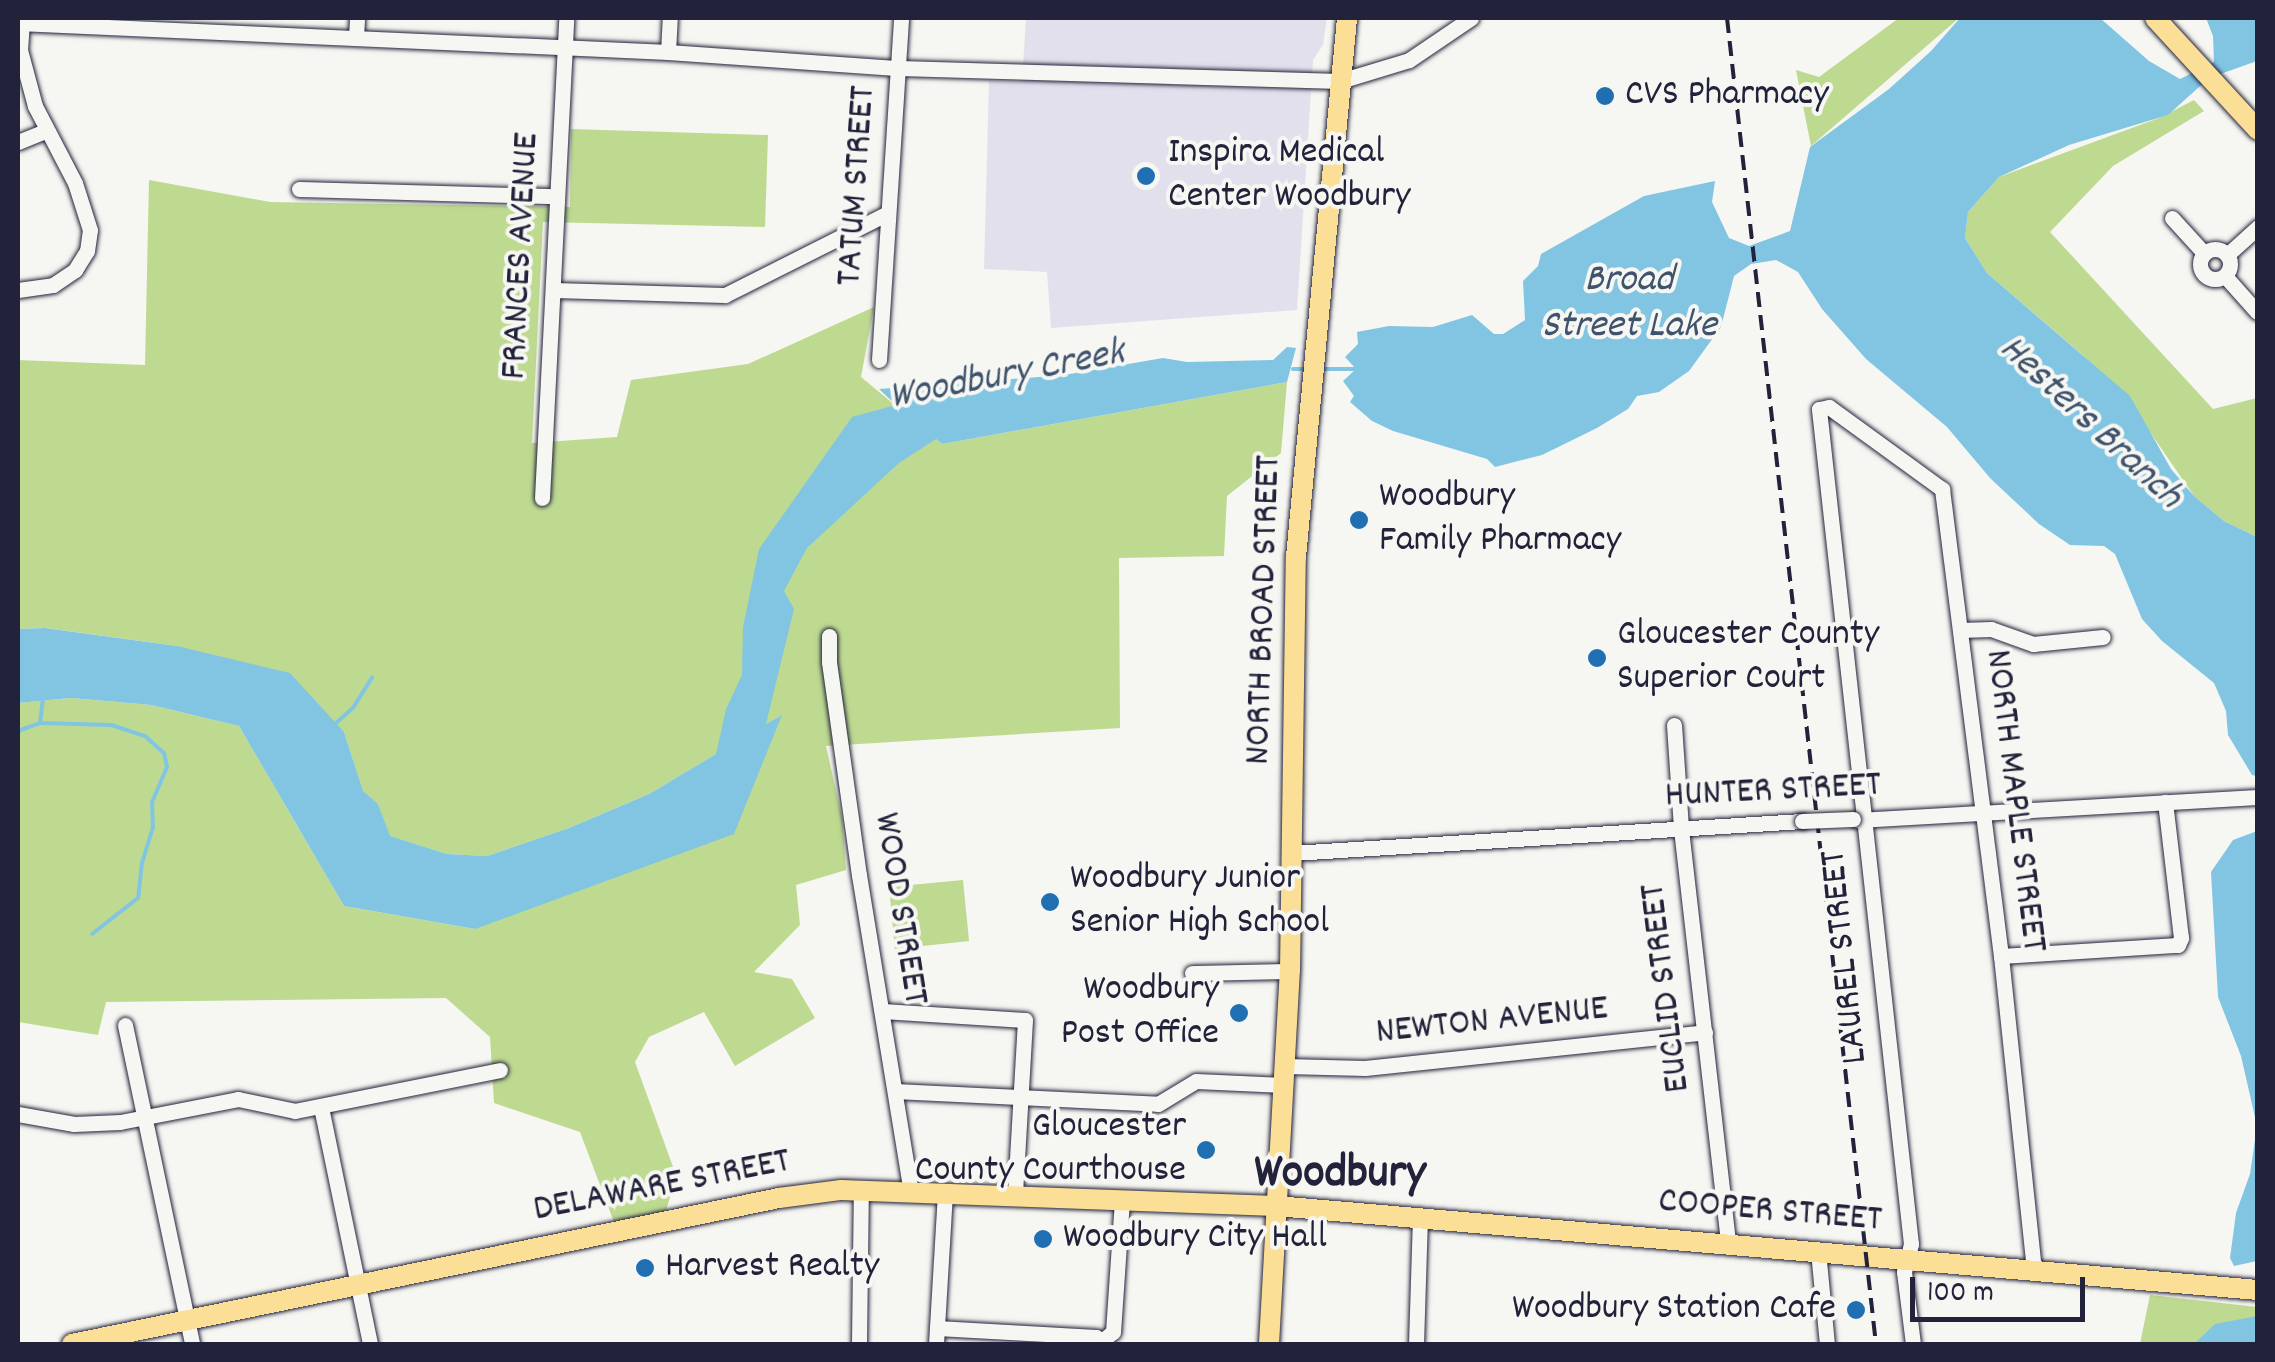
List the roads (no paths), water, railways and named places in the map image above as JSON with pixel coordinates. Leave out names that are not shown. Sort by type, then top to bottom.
[{"type":"main road","name":"NORTH BROAD STREET","points":[[1269,1344],[1290,971],[1294,590],[1347,18]]},
{"type":"main road","points":[[2155,18],[2258,130]]},
{"type":"main road","name":"DELAWARE STREET","points":[[72,1344],[808,1193],[945,1192],[1276,1206]]},
{"type":"main road","name":"COOPER STREET","points":[[1276,1206],[2258,1290]]},
{"type":"street","points":[[356,38],[357,18]]},
{"type":"street","name":"FRANCES AVENUE","points":[[542,498],[566,18]]},
{"type":"street","points":[[668,52],[670,18]]},
{"type":"street","name":"TATUM STREET","points":[[879,360],[901,18]]},
{"type":"street","points":[[18,290],[53,284],[75,270],[87,251],[88,214],[46,130],[25,75],[20,23],[151,23],[898,68],[1340,81],[1366,77],[1409,60],[1470,18]]},
{"type":"street","points":[[18,142],[46,130]]},
{"type":"street","points":[[300,189],[557,196]]},
{"type":"street","points":[[553,290],[725,294],[886,214]]},
{"type":"street","points":[[2172,218],[2204,253]]},
{"type":"street","points":[[2227,255],[2258,228]]},
{"type":"street","points":[[2216,249],[2227,255],[2230,268],[2224,276],[2211,279],[2203,274],[2200,261],[2204,253],[2216,249]]},
{"type":"street","points":[[2224,276],[2257,312]]},
{"type":"street","name":"NORTH MAPLE STREET","points":[[1819,409],[1829,407],[1942,490],[2001,956],[2034,1270]]},
{"type":"street","name":"LAUREL STREET","points":[[1819,409],[1858,820],[1911,1244],[1904,1272],[1913,1344]]},
{"type":"street","points":[[1960,630],[1992,629],[2047,645],[2103,637]]},
{"type":"street","name":"WOOD STREET","points":[[830,636],[831,674],[911,1192]]},
{"type":"street","name":"EUCLID STREET","points":[[1674,726],[1681,829],[1728,1243]]},
{"type":"street","name":"HUNTER STREET","points":[[1292,853],[2256,797]]},
{"type":"street","points":[[2001,956],[2178,945],[2182,938],[2165,802]]},
{"type":"street","points":[[1192,973],[1290,971]]},
{"type":"street","points":[[882,1011],[1026,1020],[1015,1196]]},
{"type":"street","points":[[124,1025],[192,1344]]},
{"type":"street","name":"NEWTON AVENUE","points":[[895,1091],[1158,1104],[1196,1081],[1366,1068],[1705,1032]]},
{"type":"street","points":[[18,1114],[74,1124],[144,1118],[238,1099],[295,1111],[500,1070]]},
{"type":"street","points":[[321,1107],[370,1344]]},
{"type":"street","points":[[858,1344],[862,1190]]},
{"type":"street","points":[[945,1192],[937,1336],[1096,1337],[1100,1343],[1113,1332],[1122,1201]]},
{"type":"street","points":[[1416,1344],[1420,1218]]},
{"type":"street","points":[[1818,1251],[1827,1344]]},
{"type":"water","points":[[1960,18],[2100,18],[2149,61],[2180,79],[2214,62],[2213,36],[2206,18],[2257,18],[2257,61],[2209,78],[2168,115],[2069,145],[1999,177],[1968,212],[1965,238],[1987,273],[2130,396],[2171,469],[2194,496],[2224,521],[2257,537],[2257,776],[2252,775],[2228,735],[2226,711],[2214,683],[2162,641],[2142,619],[2115,554],[2104,546],[2070,545],[2039,524],[1990,478],[1947,427],[1866,359],[1822,309],[1798,272],[1776,260],[1751,264],[1734,276],[1721,327],[1689,371],[1659,392],[1637,396],[1628,409],[1542,455],[1495,467],[1487,459],[1393,431],[1372,421],[1350,402],[1354,396],[1343,381],[1356,369],[1345,357],[1358,344],[1357,332],[1389,326],[1433,327],[1472,315],[1494,334],[1503,334],[1525,320],[1523,281],[1538,266],[1541,254],[1644,196],[1715,181],[1712,202],[1729,238],[1749,246],[1790,231],[1810,147],[1889,89]]},
{"type":"water","points":[[1287,347],[1296,348],[1287,382],[942,444],[936,439],[899,463],[807,548],[784,591],[794,609],[766,724],[782,715],[734,834],[475,929],[344,906],[239,726],[151,705],[71,698],[18,703],[18,629],[45,628],[177,646],[290,673],[344,732],[363,791],[378,804],[390,836],[447,854],[487,856],[569,828],[649,794],[716,754],[726,709],[742,675],[743,627],[759,549],[852,417],[896,405],[879,389],[1064,375],[1163,358],[1187,362],[1273,360]]},
{"type":"water","points":[[2257,831],[2257,1126],[2241,1056],[2218,997],[2211,872],[2233,840]]},
{"type":"water","points":[[2257,1126],[2257,1261],[2234,1266],[2230,1258],[2236,1213],[2250,1174]]},
{"type":"water","points":[[2257,1316],[2257,1344],[2194,1344],[2215,1324]]},
{"type":"waterway","name":"Woodbury Creek","points":[[1293,369],[1308,369]]},
{"type":"waterway","name":"Woodbury Creek","points":[[1322,369],[1358,369]]},
{"type":"waterway","points":[[335,724],[353,708],[372,677]]},
{"type":"waterway","points":[[40,723],[43,699]]},
{"type":"waterway","points":[[18,731],[40,723],[111,725],[145,736],[164,753],[167,767],[152,802],[153,827],[142,862],[138,898],[92,934]]},
{"type":"railway","points":[[1727,18],[1876,1344]]},
{"type":"place","name":"CVS Pharmacy","points":[[1605,96]]},
{"type":"place","name":"Inspira Medical Center Woodbury","points":[[1146,176]]},
{"type":"place","name":"Woodbury Family Pharmacy","points":[[1359,520]]},
{"type":"place","name":"Gloucester County Superior Court","points":[[1597,658]]},
{"type":"place","name":"Woodbury Junior Senior High School","points":[[1050,902]]},
{"type":"place","name":"Woodbury Post Office","points":[[1239,1013]]},
{"type":"place","name":"Gloucester County Courthouse","points":[[1206,1150]]},
{"type":"place","name":"Woodbury City Hall","points":[[1043,1239]]},
{"type":"place","name":"Harvest Realty","points":[[645,1268]]},
{"type":"place","name":"Woodbury Station Cafe","points":[[1856,1310]]},
{"type":"district","name":"Woodbury","points":[[1340,1176]]},
{"type":"water label","name":"Broad Street Lake","points":[[1629,305]]},
{"type":"water label","name":"Hesters Branch","points":[[2089,424]]}]
